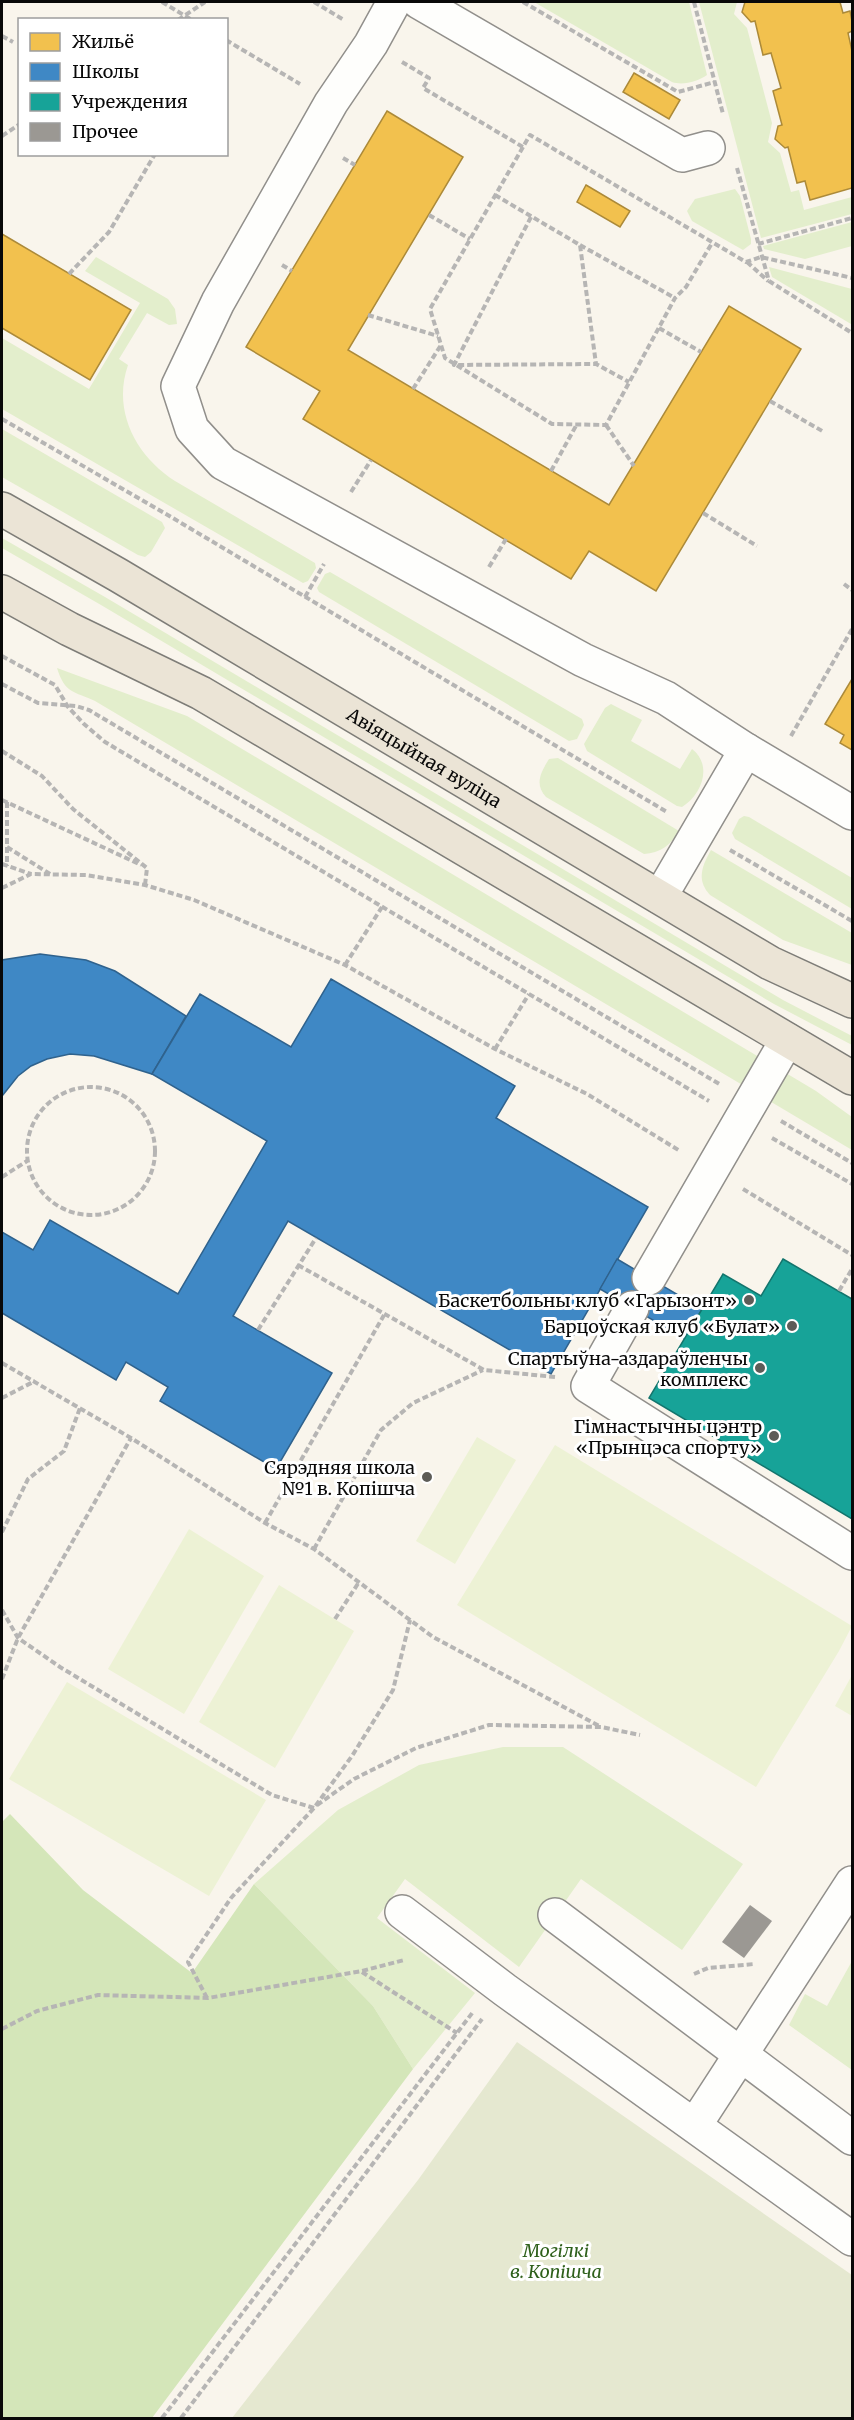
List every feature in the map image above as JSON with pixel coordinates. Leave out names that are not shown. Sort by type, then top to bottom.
[{"type":"main road","name":"Авіяцыйная вуліца","points":[[2,509],[139,587],[770,963],[852,1000]]},
{"type":"main road","points":[[2,592],[69,629],[201,693],[852,1078]]},
{"type":"lane","points":[[394,2],[371,44],[331,103],[218,302],[178,386],[192,429],[223,463],[583,660],[666,698],[746,750],[852,813]]},
{"type":"lane","points":[[419,2],[682,155],[708,148]]},
{"type":"lane","points":[[660,897],[746,750]]},
{"type":"lane","points":[[649,1278],[787,1040]]},
{"type":"lane","points":[[632,1308],[588,1386],[852,1553]]},
{"type":"lane","points":[[695,2125],[852,1883]]},
{"type":"lane","points":[[402,1912],[500,1986],[852,2239]]},
{"type":"lane","points":[[555,1915],[852,2138]]},
{"type":"path","points":[[162,2],[189,18]]},
{"type":"path","points":[[180,18],[205,2]]},
{"type":"path","points":[[314,2],[348,22],[350,30],[371,44],[429,78],[423,88],[523,147]]},
{"type":"path","points":[[523,2],[678,92],[715,82]]},
{"type":"path","points":[[2,36],[13,42]]},
{"type":"path","points":[[228,41],[331,103]]},
{"type":"path","points":[[2,136],[18,125]]},
{"type":"path","points":[[606,425],[552,424],[454,365],[445,358],[430,309],[530,135],[746,262],[769,281],[852,332]]},
{"type":"path","points":[[69,274],[109,232],[154,156]]},
{"type":"path","points":[[495,195],[675,298]]},
{"type":"path","points":[[429,215],[470,239]]},
{"type":"path","points":[[454,365],[531,217]]},
{"type":"path","points":[[769,281],[758,244],[852,218]]},
{"type":"path","points":[[606,425],[675,298],[686,287],[712,243]]},
{"type":"path","points":[[580,245],[596,364]]},
{"type":"path","points":[[746,262],[761,257],[852,278]]},
{"type":"path","points":[[368,315],[438,336]]},
{"type":"path","points":[[658,328],[701,352]]},
{"type":"path","points":[[413,389],[441,345]]},
{"type":"path","points":[[454,365],[596,364],[629,382]]},
{"type":"path","points":[[770,401],[824,432]]},
{"type":"path","points":[[2,418],[852,921]]},
{"type":"path","points":[[551,471],[576,424]]},
{"type":"path","points":[[606,425],[634,466]]},
{"type":"path","points":[[703,513],[757,546]]},
{"type":"path","points":[[306,597],[324,564]]},
{"type":"path","points":[[844,584],[852,590]]},
{"type":"path","points":[[792,745],[791,736],[795,726],[852,629]]},
{"type":"path","points":[[2,656],[55,685],[68,706],[84,724],[105,741],[382,907],[530,994],[746,1111],[852,1163]]},
{"type":"path","points":[[2,684],[38,703],[81,707],[89,710],[746,1111],[852,1184]]},
{"type":"path","points":[[2,751],[42,776],[73,809],[147,868]]},
{"type":"path","points":[[7,866],[4,801],[147,868]]},
{"type":"path","points":[[7,847],[50,875]]},
{"type":"path","points":[[2,864],[31,874],[86,874],[145,885],[194,900],[345,965],[495,1049],[587,1094],[852,1255]]},
{"type":"path","points":[[145,885],[147,868]]},
{"type":"path","points":[[2,888],[31,874]]},
{"type":"path","points":[[345,965],[382,907]]},
{"type":"path","points":[[495,1049],[530,994]]},
{"type":"path","points":[[91,1086],[113,1090],[132,1101],[147,1118],[155,1139],[155,1159],[150,1179],[138,1195],[122,1208],[102,1214],[82,1215],[62,1209],[45,1197],[33,1180],[27,1161],[27,1139],[35,1118],[50,1101],[69,1090],[91,1086]]},
{"type":"path","points":[[2,1178],[27,1161]]},
{"type":"path","points":[[258,1330],[316,1238]]},
{"type":"path","points":[[298,1265],[484,1370],[560,1377]]},
{"type":"path","points":[[839,1291],[852,1269]]},
{"type":"path","points":[[265,1522],[384,1315]]},
{"type":"path","points":[[2,1363],[130,1438],[265,1522],[314,1549],[433,1637],[601,1727]]},
{"type":"path","points":[[314,1549],[381,1430],[413,1404],[484,1370]]},
{"type":"path","points":[[2,1398],[35,1381]]},
{"type":"path","points":[[2,1532],[28,1479],[64,1451],[80,1408]]},
{"type":"path","points":[[2,1679],[18,1638],[130,1438]]},
{"type":"path","points":[[335,1619],[359,1582]]},
{"type":"path","points":[[2,1610],[18,1638],[60,1667],[272,1795],[314,1808]]},
{"type":"path","points":[[208,1998],[192,1973],[188,1962],[231,1898],[314,1808],[352,1756],[393,1690],[410,1620]]},
{"type":"path","points":[[314,1808],[354,1779],[416,1748],[489,1725],[601,1727],[640,1735]]},
{"type":"path","points":[[2,2030],[38,2011],[98,1995],[208,1998],[362,1971],[449,1948]]},
{"type":"path","points":[[655,1990],[708,1968],[764,1963]]},
{"type":"path","points":[[362,1971],[457,2032]]},
{"type":"path","points":[[162,2418],[457,2032],[500,1986]]},
{"type":"path","points":[[181,2418],[500,1986]]},
{"type":"green space","points":[[534,2],[689,2],[707,75],[690,82],[672,82]]},
{"type":"green space","points":[[699,2],[737,2],[734,14],[747,28],[772,123],[768,142],[780,153],[791,192],[799,190],[804,210],[852,197],[852,214],[761,238]]},
{"type":"green space","points":[[735,189],[740,196],[751,239],[751,244],[743,250],[692,221],[687,211],[695,199]]},
{"type":"green space","points":[[852,222],[852,246],[805,259],[764,249],[763,246]]},
{"type":"green space","points":[[96,257],[168,299],[175,309],[177,324],[169,325],[147,313],[119,359],[128,365],[123,399],[131,431],[139,445],[161,471],[175,481],[315,563],[316,568],[308,581],[303,583],[2,409],[2,338],[89,389],[140,303],[85,271]]},
{"type":"green space","points":[[769,267],[852,289],[851,324],[772,277]]},
{"type":"green space","points":[[2,429],[162,522],[165,528],[151,552],[145,557],[138,555],[2,477]]},
{"type":"green space","points":[[2,538],[783,1000],[852,1036],[852,1045],[774,1004],[2,548]]},
{"type":"green space","points":[[330,572],[582,719],[584,725],[577,739],[569,741],[319,592],[317,588],[325,574]]},
{"type":"green space","points":[[57,668],[187,716],[816,1091],[852,1117],[852,1150],[95,701],[71,690],[63,683]]},
{"type":"green space","points":[[611,704],[642,720],[631,741],[680,769],[692,749],[698,756],[702,763],[702,780],[689,802],[682,807],[677,806],[587,751],[584,744],[605,708]]},
{"type":"green space","points":[[558,758],[679,831],[665,847],[644,854],[546,797],[540,787],[541,773],[549,759]]},
{"type":"green space","points":[[744,816],[852,878],[852,909],[735,839],[732,833],[739,819]]},
{"type":"green space","points":[[711,850],[852,933],[852,965],[783,940],[710,895],[703,884],[702,873]]},
{"type":"green space","points":[[477,1437],[516,1460],[455,1564],[416,1541]]},
{"type":"green space","points":[[555,1445],[852,1626],[756,1787],[457,1605]]},
{"type":"green space","points":[[189,1529],[264,1576],[184,1714],[108,1669]]},
{"type":"green space","points":[[279,1585],[354,1631],[275,1768],[199,1722]]},
{"type":"green space","points":[[852,1675],[852,1716],[835,1706]]},
{"type":"green space","points":[[67,1682],[266,1800],[209,1896],[9,1779]]},
{"type":"green space","points":[[503,1747],[563,1747],[743,1864],[682,1950],[581,1879],[519,1967],[405,1879],[377,1918],[475,1993],[413,2069],[373,2006],[254,1884],[338,1810],[419,1765]]},
{"type":"green space","points":[[10,1814],[83,1890],[192,1973],[254,1884],[373,2006],[413,2069],[152,2418],[2,2418],[2,1822]]},
{"type":"green space","points":[[852,1961],[852,2070],[789,2025],[805,1994],[827,2006]]},
{"type":"green space","name":"Могілкі в. Копішча","points":[[517,2042],[852,2275],[852,2418],[232,2418],[418,2180]]},
{"type":"building: Жильё","points":[[745,2],[840,2],[843,13],[850,11],[852,31],[848,33],[852,51],[852,188],[810,200],[805,181],[797,183],[788,147],[785,148],[775,139],[778,126],[782,125],[773,91],[781,88],[771,53],[763,55],[755,21],[751,22],[742,12]]},
{"type":"building: Жильё","points":[[634,73],[680,100],[669,119],[623,92]]},
{"type":"building: Жильё","points":[[387,111],[463,157],[348,350],[609,505],[729,306],[801,349],[656,591],[589,551],[571,579],[303,419],[320,391],[246,347]]},
{"type":"building: Жильё","points":[[586,185],[630,211],[620,227],[577,202]]},
{"type":"building: Жильё","points":[[2,234],[131,310],[90,380],[2,328]]},
{"type":"building: Жильё","points":[[852,679],[852,750],[840,743],[844,735],[825,724]]},
{"type":"building: Школы","points":[[40,954],[86,960],[115,971],[186,1016],[152,1074],[94,1056],[70,1054],[47,1059],[31,1066],[18,1076],[2,1096],[2,960]]},
{"type":"building: Школы","points":[[331,979],[515,1086],[496,1118],[648,1207],[551,1374],[288,1221],[233,1316],[332,1373],[276,1469],[160,1401],[168,1387],[126,1362],[116,1380],[2,1313],[2,1232],[33,1250],[50,1220],[178,1294],[267,1141],[152,1074],[200,994],[291,1047]]},
{"type":"building: Школы","points":[[617,1259],[702,1309],[685,1339],[600,1289]]},
{"type":"building: Учреждения","name":"Спартыўна-аздараўленчы комплекс","points":[[783,1259],[852,1299],[852,1519],[649,1398],[723,1274],[761,1296]]},
{"type":"building: Прочее","points":[[750,1905],[772,1921],[744,1958],[722,1942]]},
{"type":"place","name":"Баскетбольны клуб «Гарызонт»","points":[[749,1300]]},
{"type":"place","name":"Барцоўская клуб «Булат»","points":[[792,1326]]},
{"type":"place","name":"Спартыўна-аздараўленчы комплекс","points":[[760,1368]]},
{"type":"place","name":"Гімнастычны цэнтр «Прынцэса спорту»","points":[[774,1436]]},
{"type":"place","name":"Сярэдняя школа №1 в. Копішча","points":[[427,1477]]}]
